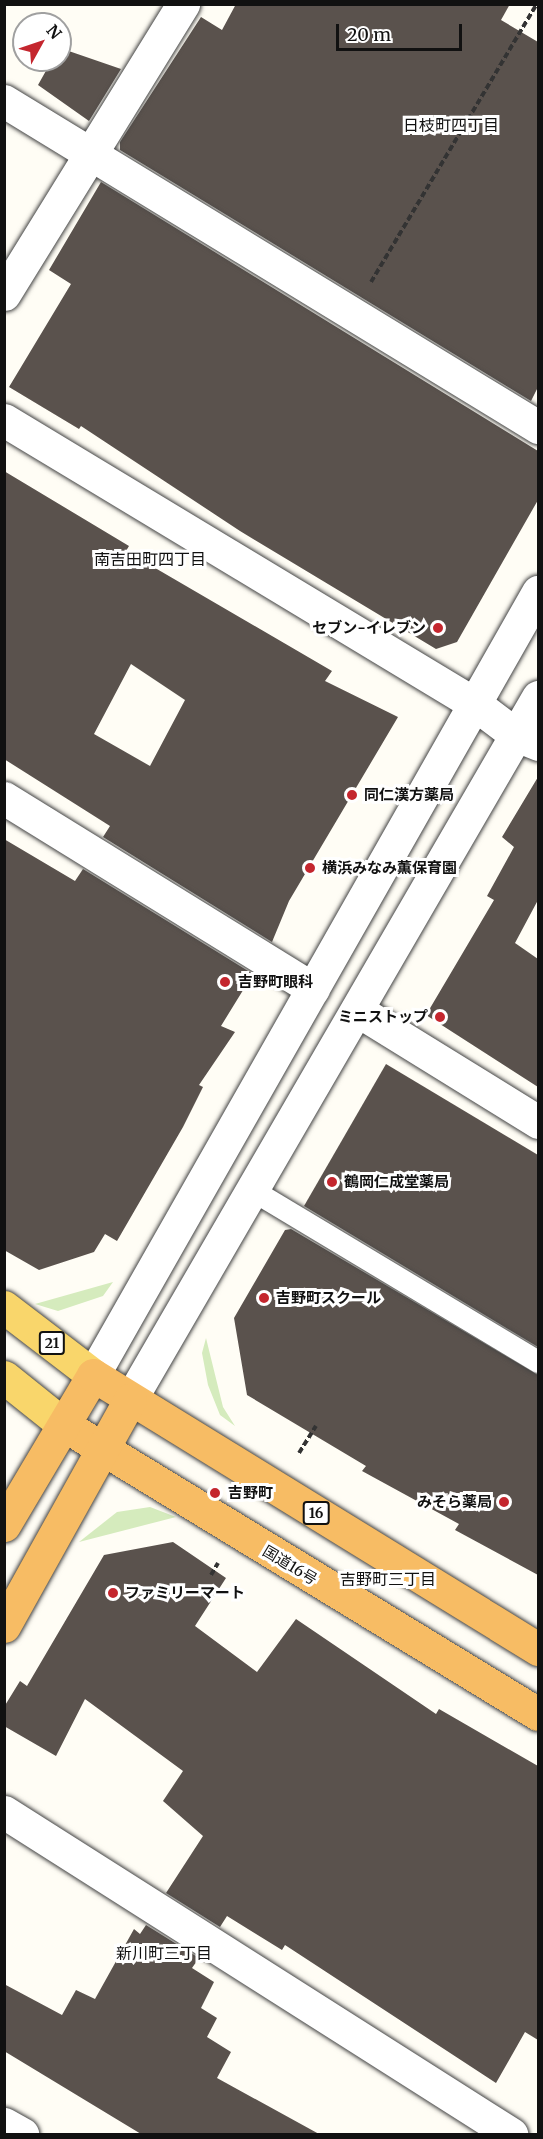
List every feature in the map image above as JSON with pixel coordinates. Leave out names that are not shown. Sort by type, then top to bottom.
[{"type":"highway","name":"16","points":[[93,1375],[130,1400],[538,1650]]},
{"type":"highway","points":[[4,1525],[93,1375]]},
{"type":"highway","points":[[4,1626],[43,1551],[105,1450],[130,1400]]},
{"type":"highway","name":"国道16号","points":[[64,1425],[538,1714]]},
{"type":"main road","name":"21","points":[[4,1307],[93,1375]]},
{"type":"main road","points":[[4,1377],[64,1425]]},
{"type":"street","points":[[4,294],[92,156],[183,4]]},
{"type":"street","points":[[4,101],[538,427]]},
{"type":"street","points":[[4,420],[475,704],[527,740]]},
{"type":"street","points":[[93,1375],[538,592]]},
{"type":"street","points":[[130,1400],[357,1010],[527,740],[538,697]]},
{"type":"street","points":[[4,798],[313,989]]},
{"type":"street","points":[[357,1010],[538,1122]]},
{"type":"street","points":[[4,1812],[511,2134]]},
{"type":"street","points":[[4,2124],[22,2134]]},
{"type":"lane","points":[[252,1190],[538,1362]]},
{"type":"path","points":[[351,314],[537,4]]},
{"type":"path","points":[[299,1453],[316,1426]]},
{"type":"path","points":[[211,1575],[221,1559]]},
{"type":"green space","points":[[113,1282],[103,1296],[58,1311],[35,1304]]},
{"type":"green space","points":[[206,1338],[223,1407],[235,1426],[220,1415],[208,1385],[202,1353]]},
{"type":"green space","points":[[150,1507],[176,1517],[79,1542],[117,1512]]},
{"type":"building","points":[[236,4],[510,4],[501,20],[538,42],[538,387],[531,401],[120,150],[120,142],[201,17],[222,30]]},
{"type":"building","points":[[72,52],[121,69],[89,121],[38,85],[45,72],[72,72]]},
{"type":"building","points":[[101,182],[538,451],[538,500],[457,642],[436,649],[240,531],[81,426],[79,429],[9,387],[71,284],[49,270]]},
{"type":"building","points":[[4,471],[129,546],[126,551],[332,671],[325,681],[398,717],[289,901],[272,942],[103,837],[110,826],[4,759]],"holes":[[[131,664],[185,700],[150,766],[94,734]]]},
{"type":"building","points":[[538,777],[538,900],[515,943],[538,959],[538,1087],[426,1015],[494,900],[487,896],[514,847],[502,837]]},
{"type":"building","points":[[4,839],[75,881],[83,869],[253,974],[221,1026],[235,1032],[199,1085],[203,1087],[183,1127],[117,1241],[105,1234],[94,1252],[39,1270],[4,1250]]},
{"type":"building","points":[[386,1064],[538,1155],[538,1347],[304,1206]]},
{"type":"building","points":[[291,1229],[538,1375],[538,1575],[455,1530],[459,1524],[362,1471],[366,1466],[247,1395],[234,1318],[285,1230]]},
{"type":"building","points":[[173,1542],[226,1578],[195,1626],[257,1672],[296,1619],[436,1714],[439,1709],[538,1766],[538,2040],[525,2032],[496,2083],[285,1945],[282,1950],[227,1916],[220,1927],[166,1893],[203,1836],[163,1801],[183,1771],[85,1699],[56,1756],[4,1726],[4,1707],[20,1681],[27,1686],[104,1555]]},
{"type":"building","points":[[146,1925],[199,1958],[192,1968],[214,1982],[201,2008],[217,2018],[207,2037],[231,2052],[217,2078],[319,2134],[141,2134],[4,2051],[4,1984],[62,2015],[76,1990],[95,1999],[134,1929],[140,1934]]},
{"type":"place","name":"セブン-イレブン","points":[[438,628]]},
{"type":"place","name":"同仁漢方薬局","points":[[352,795]]},
{"type":"place","name":"横浜みなみ薫保育園","points":[[310,868]]},
{"type":"place","name":"吉野町眼科","points":[[225,982]]},
{"type":"place","name":"ミニストップ","points":[[440,1017]]},
{"type":"place","name":"鶴岡仁成堂薬局","points":[[332,1182]]},
{"type":"place","name":"吉野町スクール","points":[[264,1298]]},
{"type":"place","name":"吉野町","points":[[215,1493]]},
{"type":"place","name":"みそら薬局","points":[[504,1502]]},
{"type":"place","name":"ファミリーマート","points":[[113,1593]]},
{"type":"district","name":"日枝町四丁目","points":[[451,125]]},
{"type":"district","name":"南吉田町四丁目","points":[[150,559]]},
{"type":"district","name":"吉野町三丁目","points":[[388,1579]]},
{"type":"district","name":"新川町三丁目","points":[[164,1953]]}]
